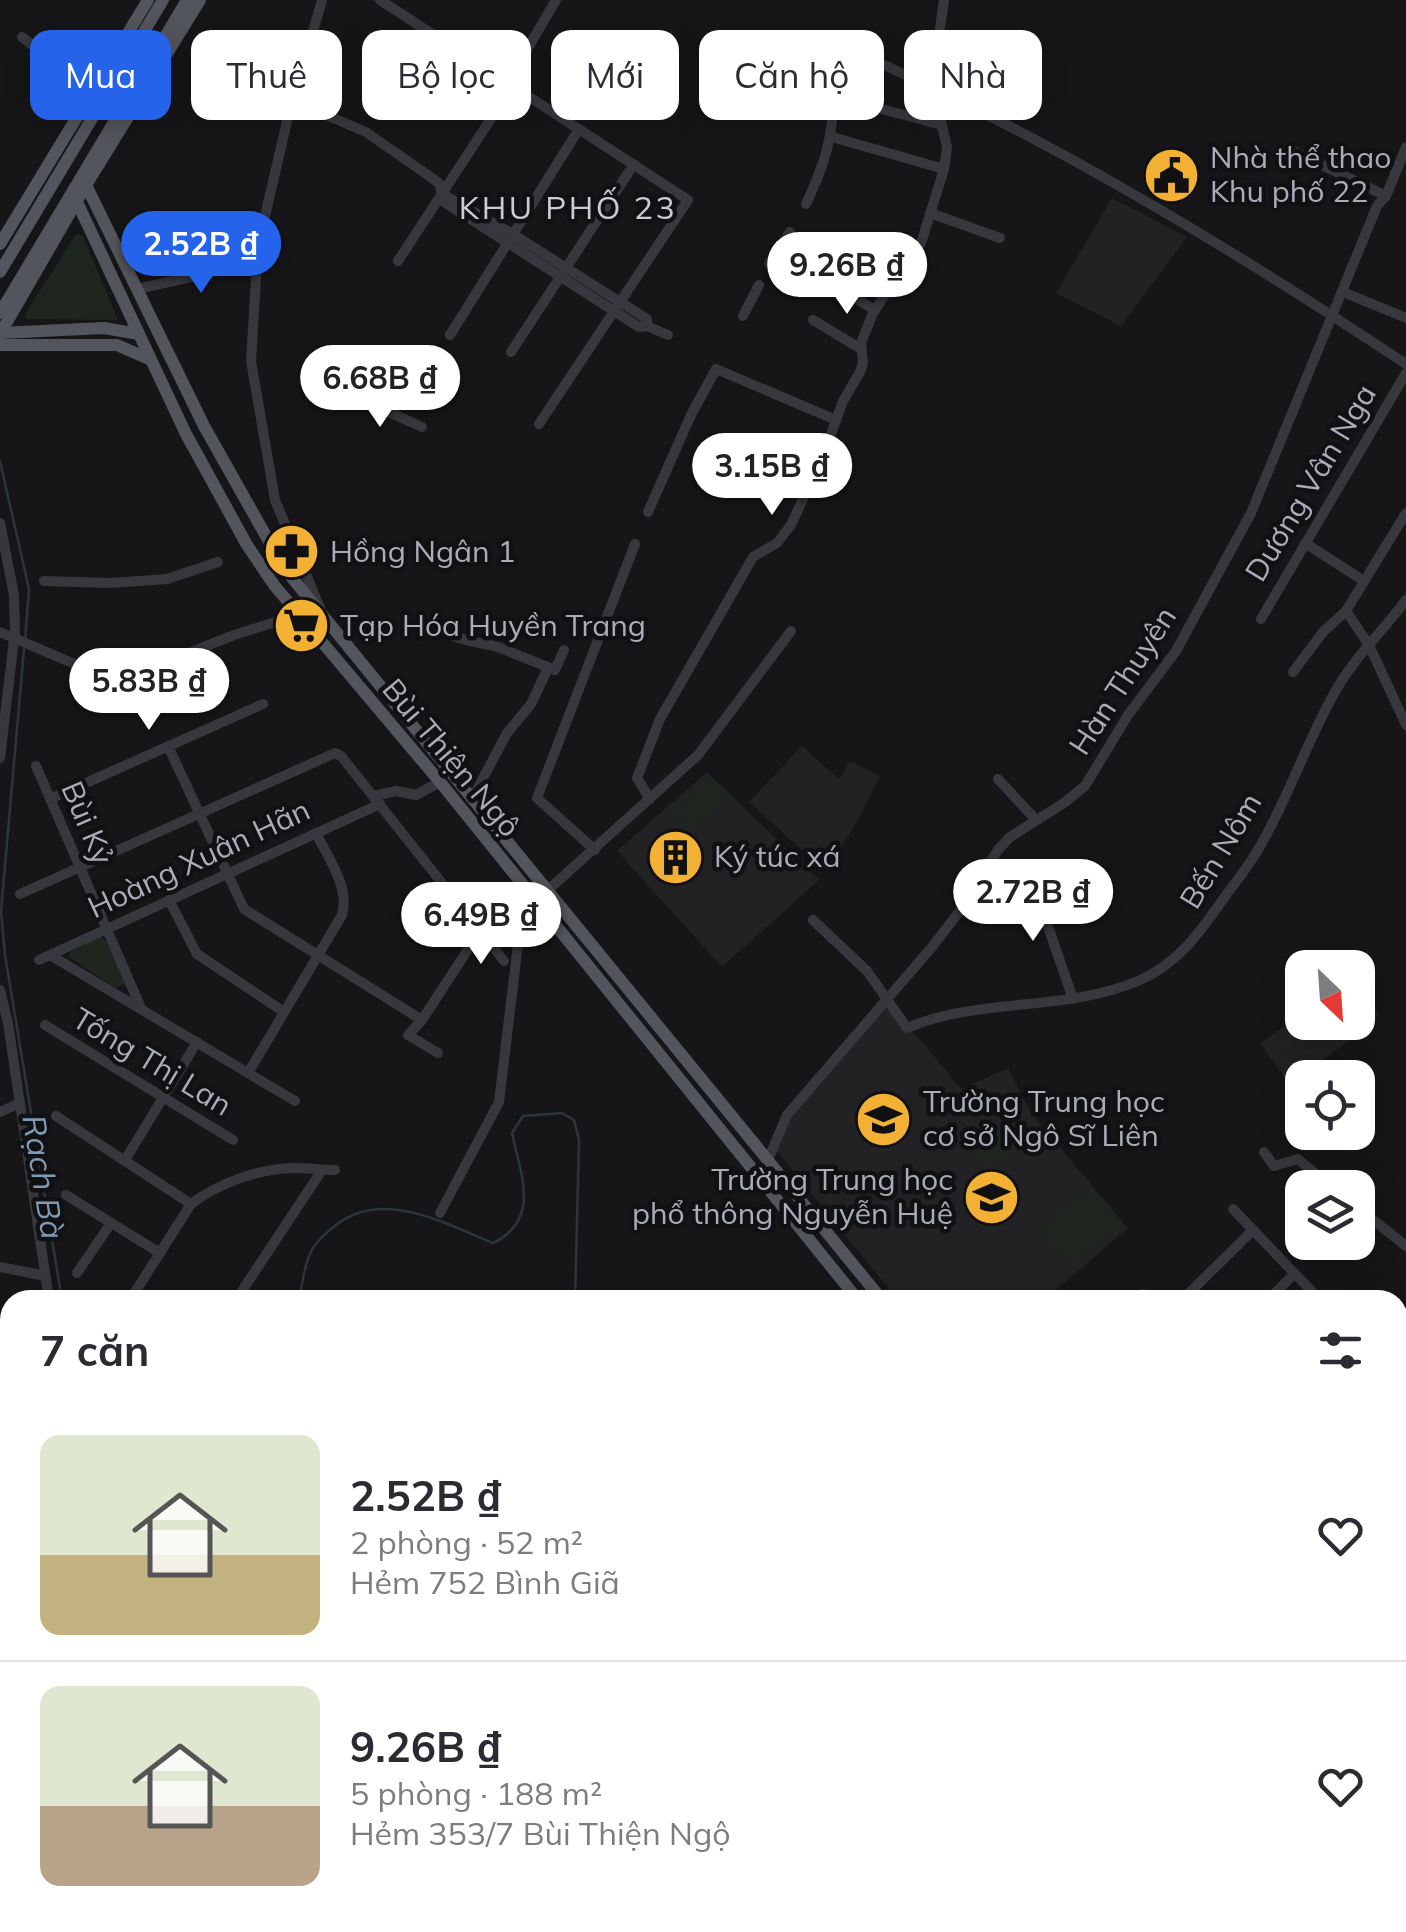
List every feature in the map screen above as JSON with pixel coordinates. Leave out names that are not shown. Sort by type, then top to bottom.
[{"type":"main road","points":[[130,30],[148,0]]},
{"type":"main road","points":[[0,272],[162,0]]},
{"type":"main road","points":[[0,313],[187,0]]},
{"type":"main road","points":[[0,333],[200,0]]},
{"type":"main road","points":[[0,244],[75,120]]},
{"type":"main road","name":"Bùi Thiện Ngộ","points":[[86,185],[166,351],[284,568],[874,1290]]},
{"type":"main road","name":"Bùi Thiện Ngộ","points":[[78,202],[150,359],[247,545],[298,615],[440,782],[850,1290]]},
{"type":"main road","points":[[0,333],[104,328],[138,334],[155,327]]},
{"type":"main road","points":[[0,344],[116,345],[150,359],[166,351]]},
{"type":"main road","points":[[532,896],[544,885]]},
{"type":"main road","points":[[728,1139],[741,1129]]},
{"type":"street","name":"Bùi Thiện Ngộ","points":[[313,30],[322,0]]},
{"type":"street","points":[[380,0],[428,30]]},
{"type":"street","points":[[531,46],[556,0]]},
{"type":"street","points":[[939,30],[942,0]]},
{"type":"street","points":[[22,37],[30,43]]},
{"type":"street","points":[[531,98],[688,200],[539,424]]},
{"type":"street","points":[[884,109],[942,124]]},
{"type":"street","name":"Bùi Thiện Ngộ","points":[[287,120],[255,262],[251,361],[269,477],[280,515],[324,618]]},
{"type":"street","points":[[341,120],[358,126],[438,183],[444,202],[509,237],[617,307],[640,327],[647,326],[668,336]]},
{"type":"street","points":[[398,261],[487,120]]},
{"type":"street","points":[[806,204],[832,137],[833,120]]},
{"type":"street","points":[[650,799],[637,778],[655,728],[753,557],[777,543],[791,525],[863,363],[861,349],[876,310],[894,280],[916,258],[944,168],[947,147],[941,120]]},
{"type":"street","points":[[997,120],[1097,174],[1334,316],[1406,364]]},
{"type":"street","points":[[450,335],[579,129]]},
{"type":"street","points":[[832,137],[944,168]]},
{"type":"street","name":"Hàn Thuyên","points":[[767,1162],[787,1115],[859,1035],[962,908],[998,850],[1085,786],[1128,715],[1176,651],[1251,513],[1377,206],[1386,196],[1406,147]]},
{"type":"street","points":[[1287,148],[1386,196]]},
{"type":"street","points":[[511,352],[634,164]]},
{"type":"street","points":[[930,213],[1000,238]]},
{"type":"street","points":[[769,264],[790,232]]},
{"type":"street","points":[[859,260],[894,280]]},
{"type":"street","points":[[137,290],[255,262]]},
{"type":"street","points":[[798,264],[876,310]]},
{"type":"street","points":[[743,316],[758,285]]},
{"type":"street","points":[[1343,292],[1406,318]]},
{"type":"street","points":[[812,320],[861,349]]},
{"type":"street","points":[[648,512],[716,369],[836,420]]},
{"type":"street","name":"Dương Vân Nga","points":[[1261,619],[1406,374]]},
{"type":"street","points":[[353,396],[422,427]]},
{"type":"street","points":[[1293,672],[1323,632],[1346,611],[1406,514]]},
{"type":"street","points":[[0,523],[14,595],[14,638],[0,758]]},
{"type":"street","points":[[1305,543],[1364,581]]},
{"type":"street","points":[[595,850],[538,798],[634,544]]},
{"type":"street","points":[[44,581],[111,583],[167,579],[218,562]]},
{"type":"street","name":"Bến Nôm","points":[[885,1001],[907,1028],[945,1014],[1096,995],[1148,976],[1181,954],[1264,840],[1321,718],[1349,669],[1406,600]]},
{"type":"street","points":[[1346,611],[1370,644],[1406,725]]},
{"type":"street","points":[[0,632],[98,674],[122,676],[298,615]]},
{"type":"street","points":[[429,626],[555,670],[564,650]]},
{"type":"street","points":[[544,885],[595,850],[706,745],[790,632]]},
{"type":"street","points":[[474,797],[507,733],[531,704],[548,668]]},
{"type":"street","points":[[50,798],[263,704]]},
{"type":"street","points":[[168,746],[244,909],[422,1020]]},
{"type":"street","points":[[20,894],[335,753],[504,960]]},
{"type":"street","name":"Bùi Kỷ","points":[[36,766],[141,1008]]},
{"type":"street","points":[[998,779],[1036,820]]},
{"type":"street","name":"Hoàng Xuân Hãn","points":[[38,960],[316,833],[396,790],[416,795],[440,782]]},
{"type":"street","points":[[248,1073],[346,903],[345,892],[316,833]]},
{"type":"street","points":[[1031,877],[1073,999]]},
{"type":"street","points":[[438,1053],[408,1035],[480,932],[532,896]]},
{"type":"street","points":[[440,1212],[499,1102],[521,919],[532,896]]},
{"type":"street","points":[[169,900],[197,954],[284,1012]]},
{"type":"street","points":[[813,920],[867,971],[885,1001]]},
{"type":"street","points":[[50,955],[295,1100]]},
{"type":"street","points":[[0,990],[47,1290]]},
{"type":"street","name":"Tống Thị Lan","points":[[45,1026],[233,1140]]},
{"type":"street","points":[[126,1160],[198,1042]]},
{"type":"street","points":[[0,1112],[20,1103]]},
{"type":"street","points":[[56,1116],[191,1204]]},
{"type":"street","points":[[1264,1152],[1274,1166],[1298,1159],[1311,1170]]},
{"type":"street","points":[[136,1290],[191,1204],[205,1194],[254,1174],[291,1168],[335,1170]]},
{"type":"street","points":[[244,1290],[322,1170]]},
{"type":"street","points":[[66,1195],[160,1253]]},
{"type":"street","points":[[1233,1209],[1310,1290]]},
{"type":"street","points":[[1375,1221],[1406,1246]]},
{"type":"street","points":[[77,1273],[111,1223]]},
{"type":"street","points":[[1192,1290],[1253,1230]]},
{"type":"street","points":[[0,1267],[45,1276]]},
{"type":"street","points":[[1278,1290],[1294,1274]]},
{"type":"shaded area","points":[[1112,198],[1187,237],[1121,326],[1056,293]]},
{"type":"shaded area","points":[[76,234],[83,236],[118,320],[26,319],[26,313]]},
{"type":"shaded area","points":[[802,746],[839,779],[850,761],[880,776],[857,822],[825,871],[749,802]]},
{"type":"shaded area","points":[[707,772],[819,880],[722,967],[617,851]]},
{"type":"shaded area","points":[[710,777],[729,797],[693,830],[674,810]]},
{"type":"shaded area","points":[[100,936],[126,984],[115,988],[69,957],[70,952]]},
{"type":"shaded area","points":[[886,1008],[924,1044],[961,1089],[1008,1068],[1030,1112],[1128,1228],[1056,1290],[890,1290],[776,1150],[788,1122]]},
{"type":"shaded area","points":[[1285,1026],[1285,1040],[1351,1040],[1323,1060],[1285,1060],[1285,1078],[1260,1043]]},
{"type":"shaded area","points":[[1006,1122],[1022,1142],[988,1168],[973,1149]]},
{"type":"shaded area","points":[[1091,1187],[1121,1225],[1069,1266],[1039,1228]]},
{"type":"waterway","name":"Rạch Bà","points":[[0,461],[29,589],[25,641]]},
{"type":"waterway","name":"Rạch Bà","points":[[24,649],[1,911],[60,1290]]},
{"type":"waterway","name":"Rạch Bà","points":[[301,1290],[315,1246],[354,1214],[394,1209],[414,1213],[493,1243],[508,1233],[517,1222],[524,1195],[512,1133],[523,1116],[562,1113],[574,1120],[579,1140],[575,1290]]},
{"type":"place","name":"Nhà thể thao Khu phố 22","points":[[1171,175]]},
{"type":"place","name":"Hồng Ngân 1","points":[[291,552]]},
{"type":"place","name":"Tạp Hóa Huyền Trang","points":[[301,626]]},
{"type":"place","name":"Ký túc xá","points":[[675,857]]},
{"type":"place","name":"Trường Trung học cơ sở Ngô Sĩ Liên","points":[[884,1119]]},
{"type":"place","name":"Trường Trung học phổ thông Nguyễn Huệ","points":[[992,1197]]},
{"type":"district","name":"KHU PHỐ 23","points":[[568,208]]}]
